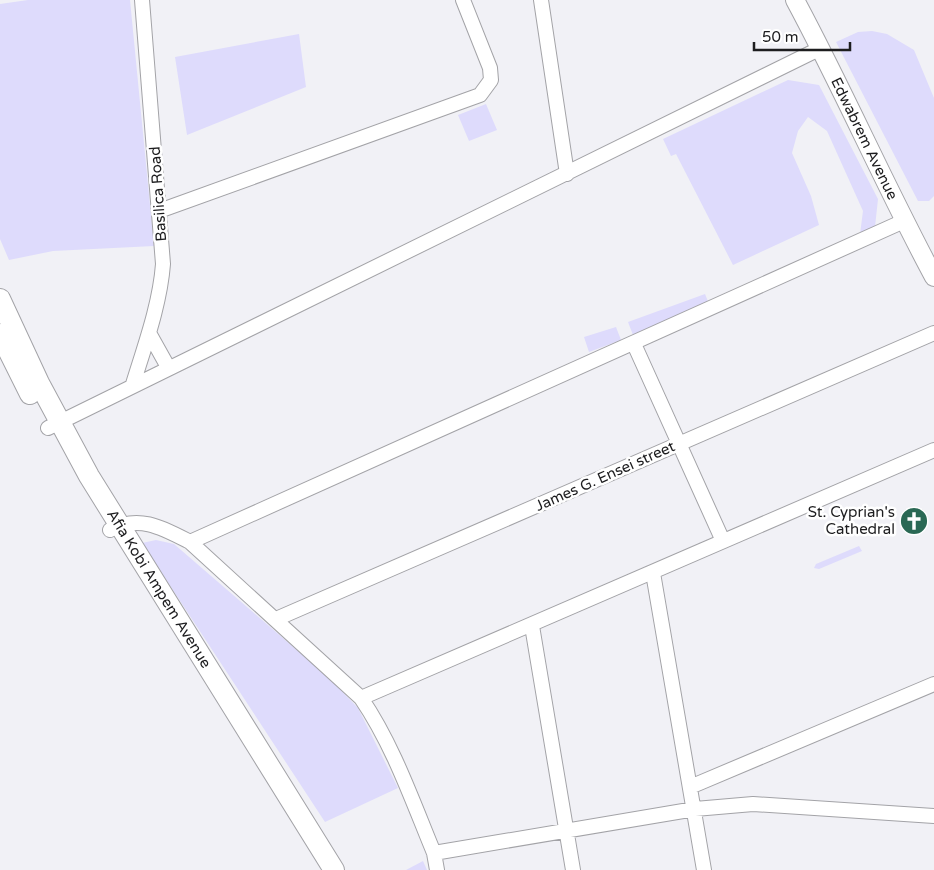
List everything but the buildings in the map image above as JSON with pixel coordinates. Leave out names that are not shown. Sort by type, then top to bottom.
[{"type":"main road","name":"Afia Kobi Ampem Avenue","points":[[0,299],[54,425]]},
{"type":"main road","name":"Afia Kobi Ampem Avenue","points":[[0,334],[54,425],[89,476],[115,527],[318,870]]},
{"type":"main road","name":"Afia Kobi Ampem Avenue","points":[[115,527],[334,870]]},
{"type":"street","name":"Basilica Road","points":[[133,384],[162,279],[160,211],[142,0]]},
{"type":"street","points":[[160,211],[480,95],[491,80],[490,68],[463,0]]},
{"type":"street","points":[[541,0],[567,174]]},
{"type":"street","name":"Edwabrem Avenue","points":[[795,0],[821,48],[904,221],[934,276]]},
{"type":"street","points":[[54,425],[133,384],[567,174],[821,48]]},
{"type":"street","points":[[190,542],[904,221]]},
{"type":"street","points":[[148,333],[168,367]]},
{"type":"street","name":"James G. Ensei street","points":[[276,619],[934,334]]},
{"type":"street","points":[[634,344],[723,541]]},
{"type":"street","points":[[361,698],[532,626],[934,450]]},
{"type":"street","points":[[115,527],[138,522],[154,524],[190,542],[361,698],[375,718],[398,764],[434,853],[436,870]]},
{"type":"street","points":[[653,573],[704,870]]},
{"type":"street","points":[[532,626],[573,870]]},
{"type":"street","points":[[690,787],[934,684]]},
{"type":"street","points":[[434,853],[695,809],[752,804],[934,816]]},
{"type":"shaded area","points":[[28,0],[130,0],[154,246],[53,251],[9,260],[0,239],[0,4]]},
{"type":"shaded area","points":[[872,31],[887,34],[914,50],[934,98],[934,196],[929,201],[918,201],[836,42],[858,32]]},
{"type":"shaded area","points":[[299,34],[306,87],[187,135],[175,57]]},
{"type":"shaded area","points":[[788,80],[819,85],[878,199],[875,227],[860,234],[863,211],[827,131],[808,117],[798,131],[792,153],[811,196],[819,225],[733,265],[676,154],[671,156],[663,139]]},
{"type":"shaded area","points":[[486,104],[497,130],[469,141],[458,115]]},
{"type":"shaded area","points":[[705,294],[709,304],[633,335],[628,322]]},
{"type":"shaded area","points":[[616,327],[621,340],[589,352],[584,337]]},
{"type":"shaded area","points":[[156,540],[174,544],[328,677],[358,708],[398,788],[325,822],[142,543]]},
{"type":"shaded area","points":[[859,546],[862,551],[819,569],[814,568],[816,564]]},
{"type":"shaded area","points":[[423,861],[427,870],[406,870]]},
{"type":"place","name":"St. Cyprian's Cathedral","points":[[914,521]]}]
